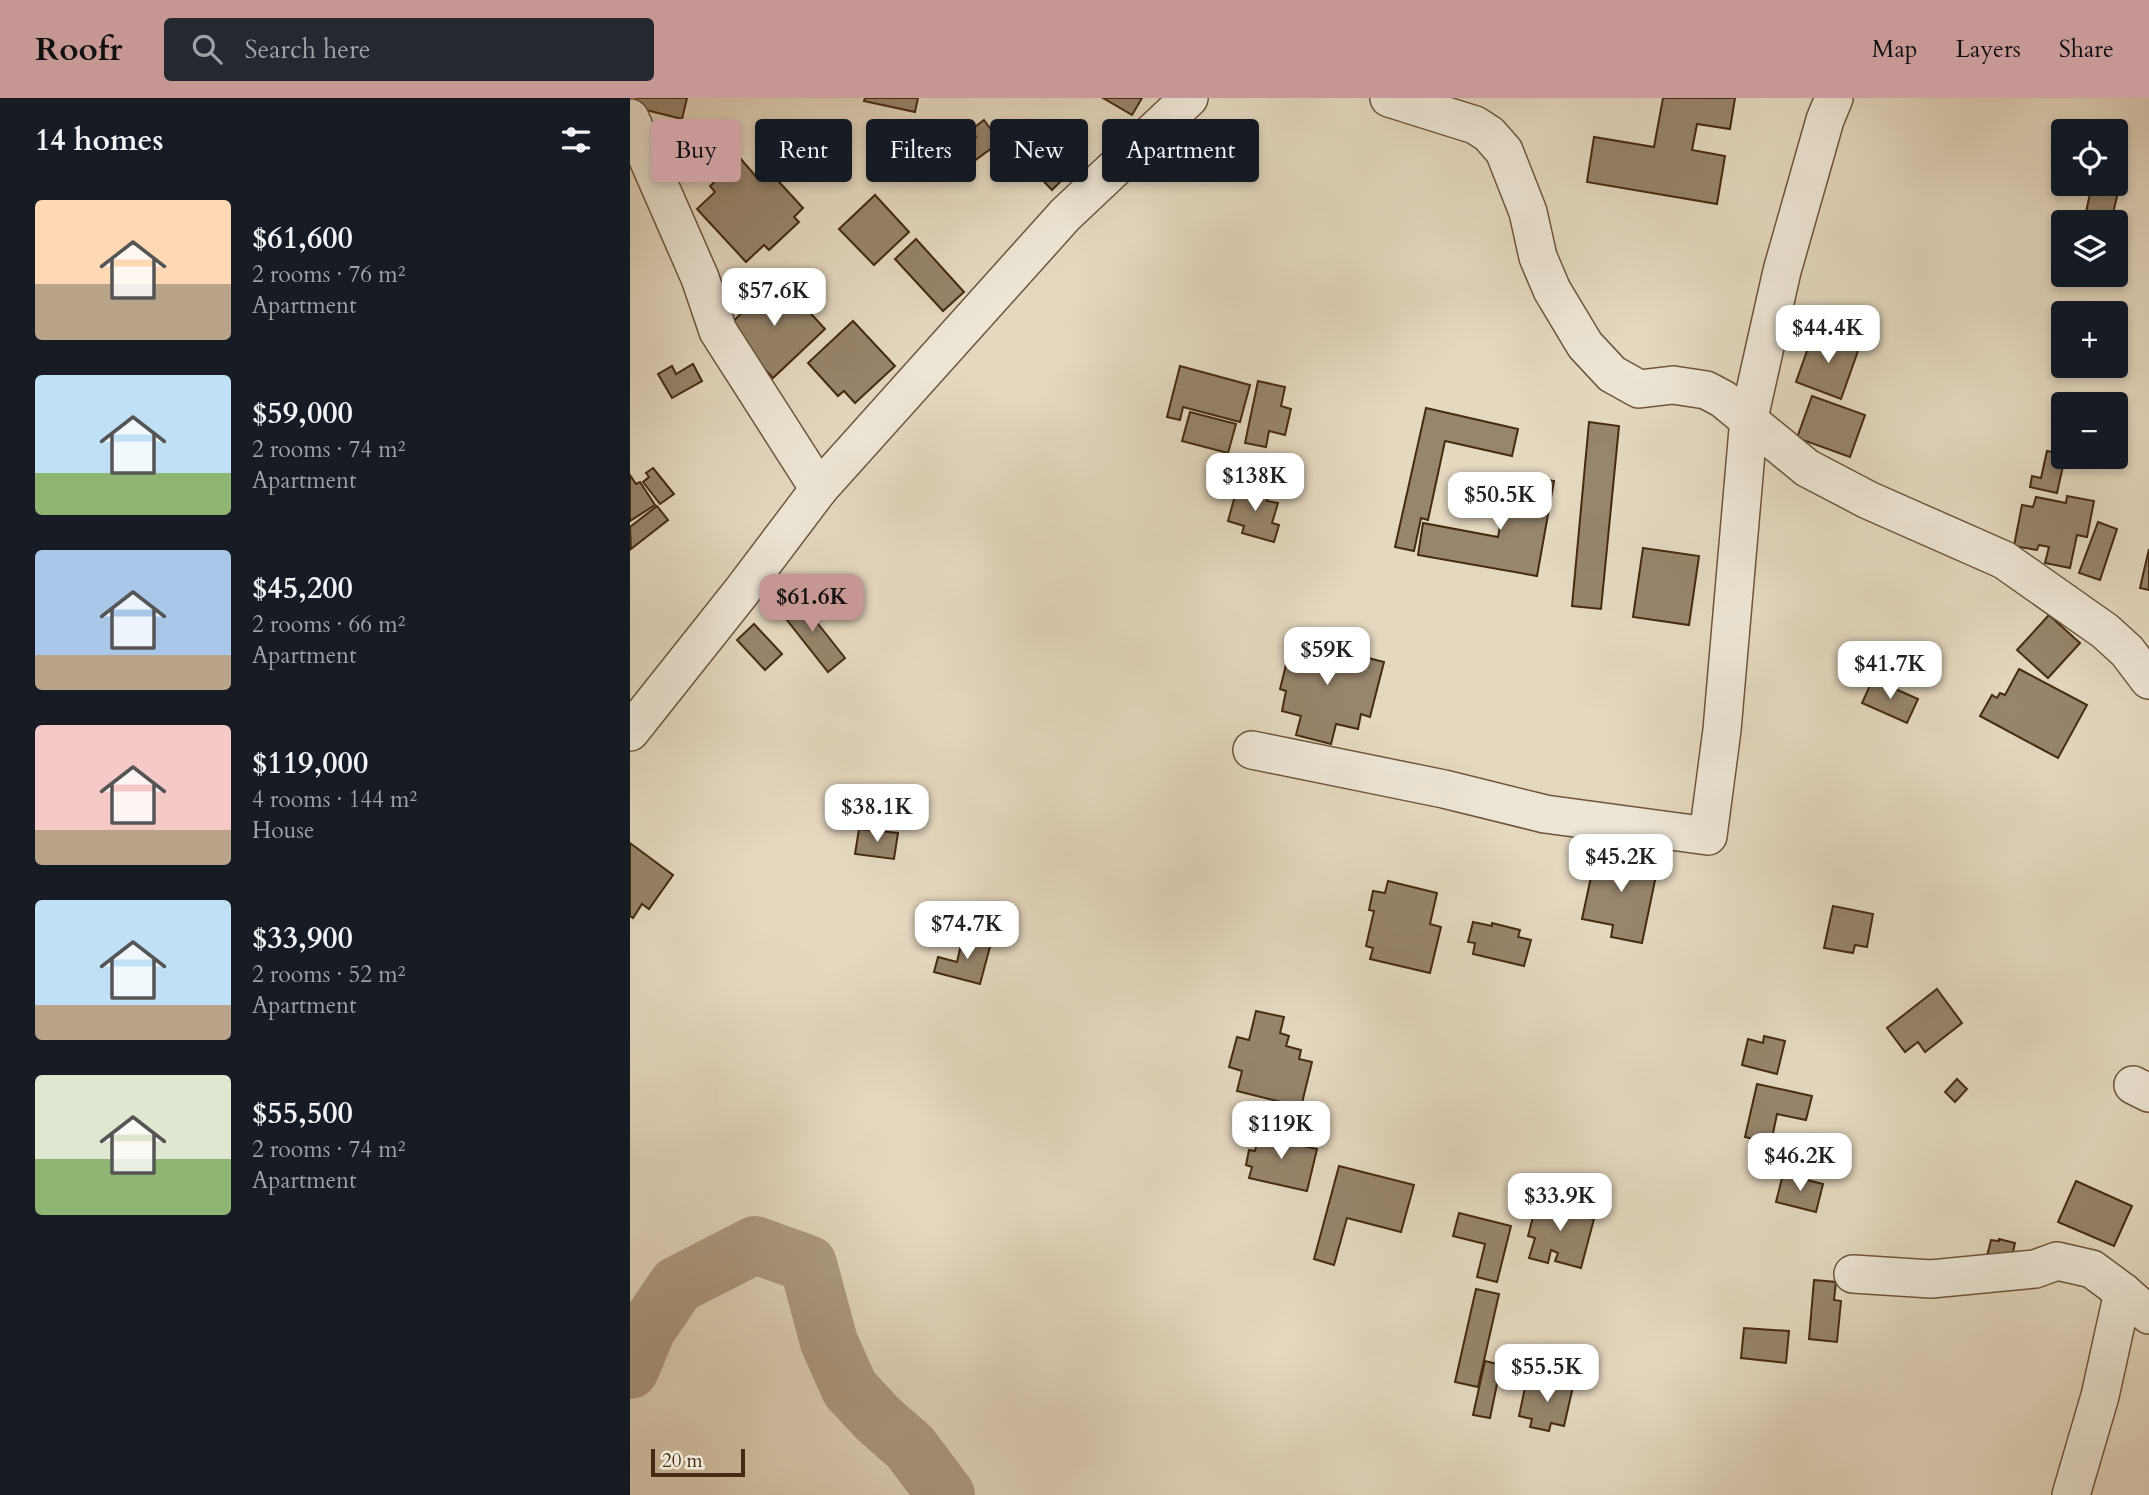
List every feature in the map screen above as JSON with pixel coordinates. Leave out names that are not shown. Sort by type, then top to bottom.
[{"type":"street","points":[[630,732],[743,591],[819,489],[1065,215],[1189,98]]},
{"type":"street","points":[[1389,98],[1475,125],[1489,134],[1504,151],[1528,212],[1538,257],[1552,290],[1585,345],[1612,374],[1639,389],[1672,385],[1706,390],[1723,399],[1807,468],[1868,500],[2004,560],[2105,631],[2127,650],[2149,680]]},
{"type":"street","points":[[1252,750],[1444,789],[1545,814],[1708,836],[1722,730],[1749,418],[1782,271],[1833,98]]},
{"type":"street","points":[[630,118],[700,278],[718,331],[819,489]]},
{"type":"street","points":[[1853,1274],[1931,1279],[2035,1269],[2057,1261],[2092,1269],[2136,1304],[2100,1396],[2071,1495]]},
{"type":"building","points":[[636,98],[687,98],[682,119],[634,107]]},
{"type":"building","points":[[865,98],[918,98],[915,112],[864,101]]},
{"type":"building","points":[[1103,98],[1142,98],[1132,115]]},
{"type":"building","points":[[1663,98],[1735,98],[1730,129],[1697,124],[1692,150],[1725,156],[1717,204],[1587,182],[1594,137],[1654,147]]},
{"type":"building","points":[[984,120],[990,128],[990,149],[976,160],[976,137],[976,126]]},
{"type":"building","points":[[741,159],[755,175],[755,182],[779,182],[803,208],[794,217],[799,222],[769,250],[764,245],[746,262],[697,209],[715,192],[710,186],[714,182],[741,182]]},
{"type":"building","points":[[1044,182],[1060,182],[1052,190]]},
{"type":"building","points":[[875,195],[909,232],[874,265],[839,229]]},
{"type":"building","points":[[2089,196],[2117,196],[2114,210],[2087,210]]},
{"type":"building","points":[[916,239],[964,292],[943,311],[895,259]]},
{"type":"building","points":[[766,280],[783,299],[791,292],[825,329],[773,378],[726,328],[744,311],[739,306]]},
{"type":"building","points":[[853,321],[895,366],[855,403],[844,391],[838,396],[808,363]]},
{"type":"building","points":[[1814,331],[1859,348],[1841,399],[1796,382]]},
{"type":"building","points":[[693,364],[702,381],[672,398],[658,374],[672,366],[676,374]]},
{"type":"building","points":[[1180,366],[1250,385],[1240,422],[1183,407],[1180,420],[1167,417]]},
{"type":"building","points":[[1258,381],[1285,387],[1281,406],[1291,409],[1285,435],[1269,431],[1266,447],[1245,443]]},
{"type":"building","points":[[1812,396],[1865,415],[1850,457],[1797,438]]},
{"type":"building","points":[[1426,408],[1518,429],[1512,456],[1445,441],[1428,520],[1421,518],[1414,551],[1395,547]]},
{"type":"building","points":[[1190,412],[1236,424],[1228,453],[1182,441]]},
{"type":"building","points":[[1589,422],[1619,426],[1601,609],[1572,606]]},
{"type":"building","points":[[2047,451],[2051,452],[2051,469],[2062,469],[2057,493],[2030,487],[2032,476],[2041,478]]},
{"type":"building","points":[[653,468],[674,494],[660,504],[643,482],[649,477],[646,473]]},
{"type":"building","points":[[1510,473],[1554,481],[1537,576],[1418,555],[1423,523],[1498,537]]},
{"type":"building","points":[[630,475],[636,484],[640,482],[655,505],[630,521]]},
{"type":"building","points":[[1245,485],[1270,491],[1267,501],[1278,503],[1272,523],[1279,525],[1274,542],[1242,533],[1244,526],[1228,521],[1236,492],[1243,494]]},
{"type":"building","points":[[2067,496],[2094,501],[2087,537],[2077,535],[2070,568],[2045,563],[2049,547],[2039,545],[2037,550],[2014,546],[2022,505],[2033,507],[2036,497],[2066,503]]},
{"type":"building","points":[[657,506],[668,520],[631,549],[630,527]]},
{"type":"building","points":[[2098,522],[2117,529],[2100,580],[2079,573]]},
{"type":"building","points":[[1643,548],[1699,556],[1689,625],[1633,617]]},
{"type":"building","points":[[2149,549],[2149,590],[2140,588]]},
{"type":"building","points":[[796,596],[845,658],[828,672],[779,610]]},
{"type":"building","points":[[2049,615],[2080,643],[2048,678],[2017,650]]},
{"type":"building","points":[[754,624],[782,654],[765,670],[737,640]]},
{"type":"building","points":[[1295,629],[1328,637],[1323,657],[1333,659],[1336,650],[1384,662],[1370,717],[1361,714],[1358,729],[1336,724],[1331,744],[1296,735],[1301,716],[1282,711],[1286,691],[1280,689]]},
{"type":"building","points":[[2019,669],[2087,705],[2058,758],[1980,716],[1992,695],[1997,698],[2000,693],[2005,695]]},
{"type":"building","points":[[1873,679],[1918,699],[1907,723],[1862,703]]},
{"type":"building","points":[[859,829],[898,833],[894,859],[855,854]]},
{"type":"building","points":[[630,843],[673,875],[649,909],[642,904],[633,918],[630,916]]},
{"type":"building","points":[[1597,849],[1659,861],[1642,943],[1611,937],[1613,925],[1582,919]]},
{"type":"building","points":[[1388,881],[1437,893],[1430,924],[1441,927],[1430,973],[1370,959],[1373,948],[1366,946],[1374,911],[1369,910],[1373,891],[1385,893]]},
{"type":"building","points":[[1833,906],[1873,914],[1867,947],[1855,945],[1853,953],[1824,948]]},
{"type":"building","points":[[1473,922],[1492,926],[1492,923],[1520,930],[1518,937],[1531,940],[1524,966],[1473,954],[1475,943],[1468,942]]},
{"type":"building","points":[[963,936],[991,943],[980,984],[934,972],[938,957],[957,962]]},
{"type":"building","points":[[1937,989],[1962,1023],[1925,1052],[1918,1042],[1905,1052],[1887,1028]]},
{"type":"building","points":[[1256,1011],[1284,1017],[1280,1033],[1289,1036],[1286,1046],[1301,1050],[1299,1059],[1312,1062],[1301,1107],[1237,1091],[1242,1071],[1229,1067],[1237,1037],[1249,1040]]},
{"type":"building","points":[[1764,1036],[1785,1041],[1777,1074],[1742,1065],[1748,1039],[1763,1043]]},
{"type":"building","points":[[1957,1079],[1967,1089],[1955,1102],[1945,1092]]},
{"type":"building","points":[[1757,1084],[1812,1096],[1806,1120],[1777,1114],[1771,1143],[1745,1137]]},
{"type":"building","points":[[1260,1130],[1296,1139],[1294,1144],[1317,1149],[1307,1191],[1249,1178],[1252,1167],[1246,1165],[1249,1150],[1255,1151]]},
{"type":"building","points":[[1339,1166],[1414,1185],[1401,1232],[1347,1218],[1334,1265],[1314,1259]]},
{"type":"building","points":[[1783,1174],[1823,1184],[1816,1212],[1776,1202]]},
{"type":"building","points":[[2076,1181],[2132,1206],[2114,1246],[2058,1222]]},
{"type":"building","points":[[1546,1197],[1582,1207],[1580,1216],[1594,1219],[1581,1268],[1555,1261],[1558,1253],[1551,1250],[1548,1263],[1529,1258],[1535,1238],[1528,1236],[1535,1209],[1542,1210]]},
{"type":"building","points":[[1459,1213],[1511,1226],[1497,1282],[1477,1277],[1485,1244],[1453,1236]]},
{"type":"building","points":[[1991,1240],[2015,1243],[2011,1261],[1987,1256]]},
{"type":"building","points":[[1814,1280],[1836,1282],[1834,1300],[1841,1301],[1837,1342],[1809,1339]]},
{"type":"building","points":[[1476,1289],[1499,1294],[1478,1387],[1455,1382]]},
{"type":"building","points":[[1744,1328],[1789,1331],[1786,1363],[1741,1358]]},
{"type":"building","points":[[1485,1361],[1501,1365],[1490,1418],[1473,1415]]},
{"type":"building","points":[[1554,1378],[1574,1382],[1564,1426],[1551,1423],[1549,1431],[1530,1427],[1532,1419],[1519,1416],[1526,1383],[1552,1389]]},
{"type":"waterway","points":[[630,1370],[647,1329],[677,1285],[755,1245],[808,1264],[829,1342],[850,1389],[878,1419],[910,1447],[946,1495]]}]
